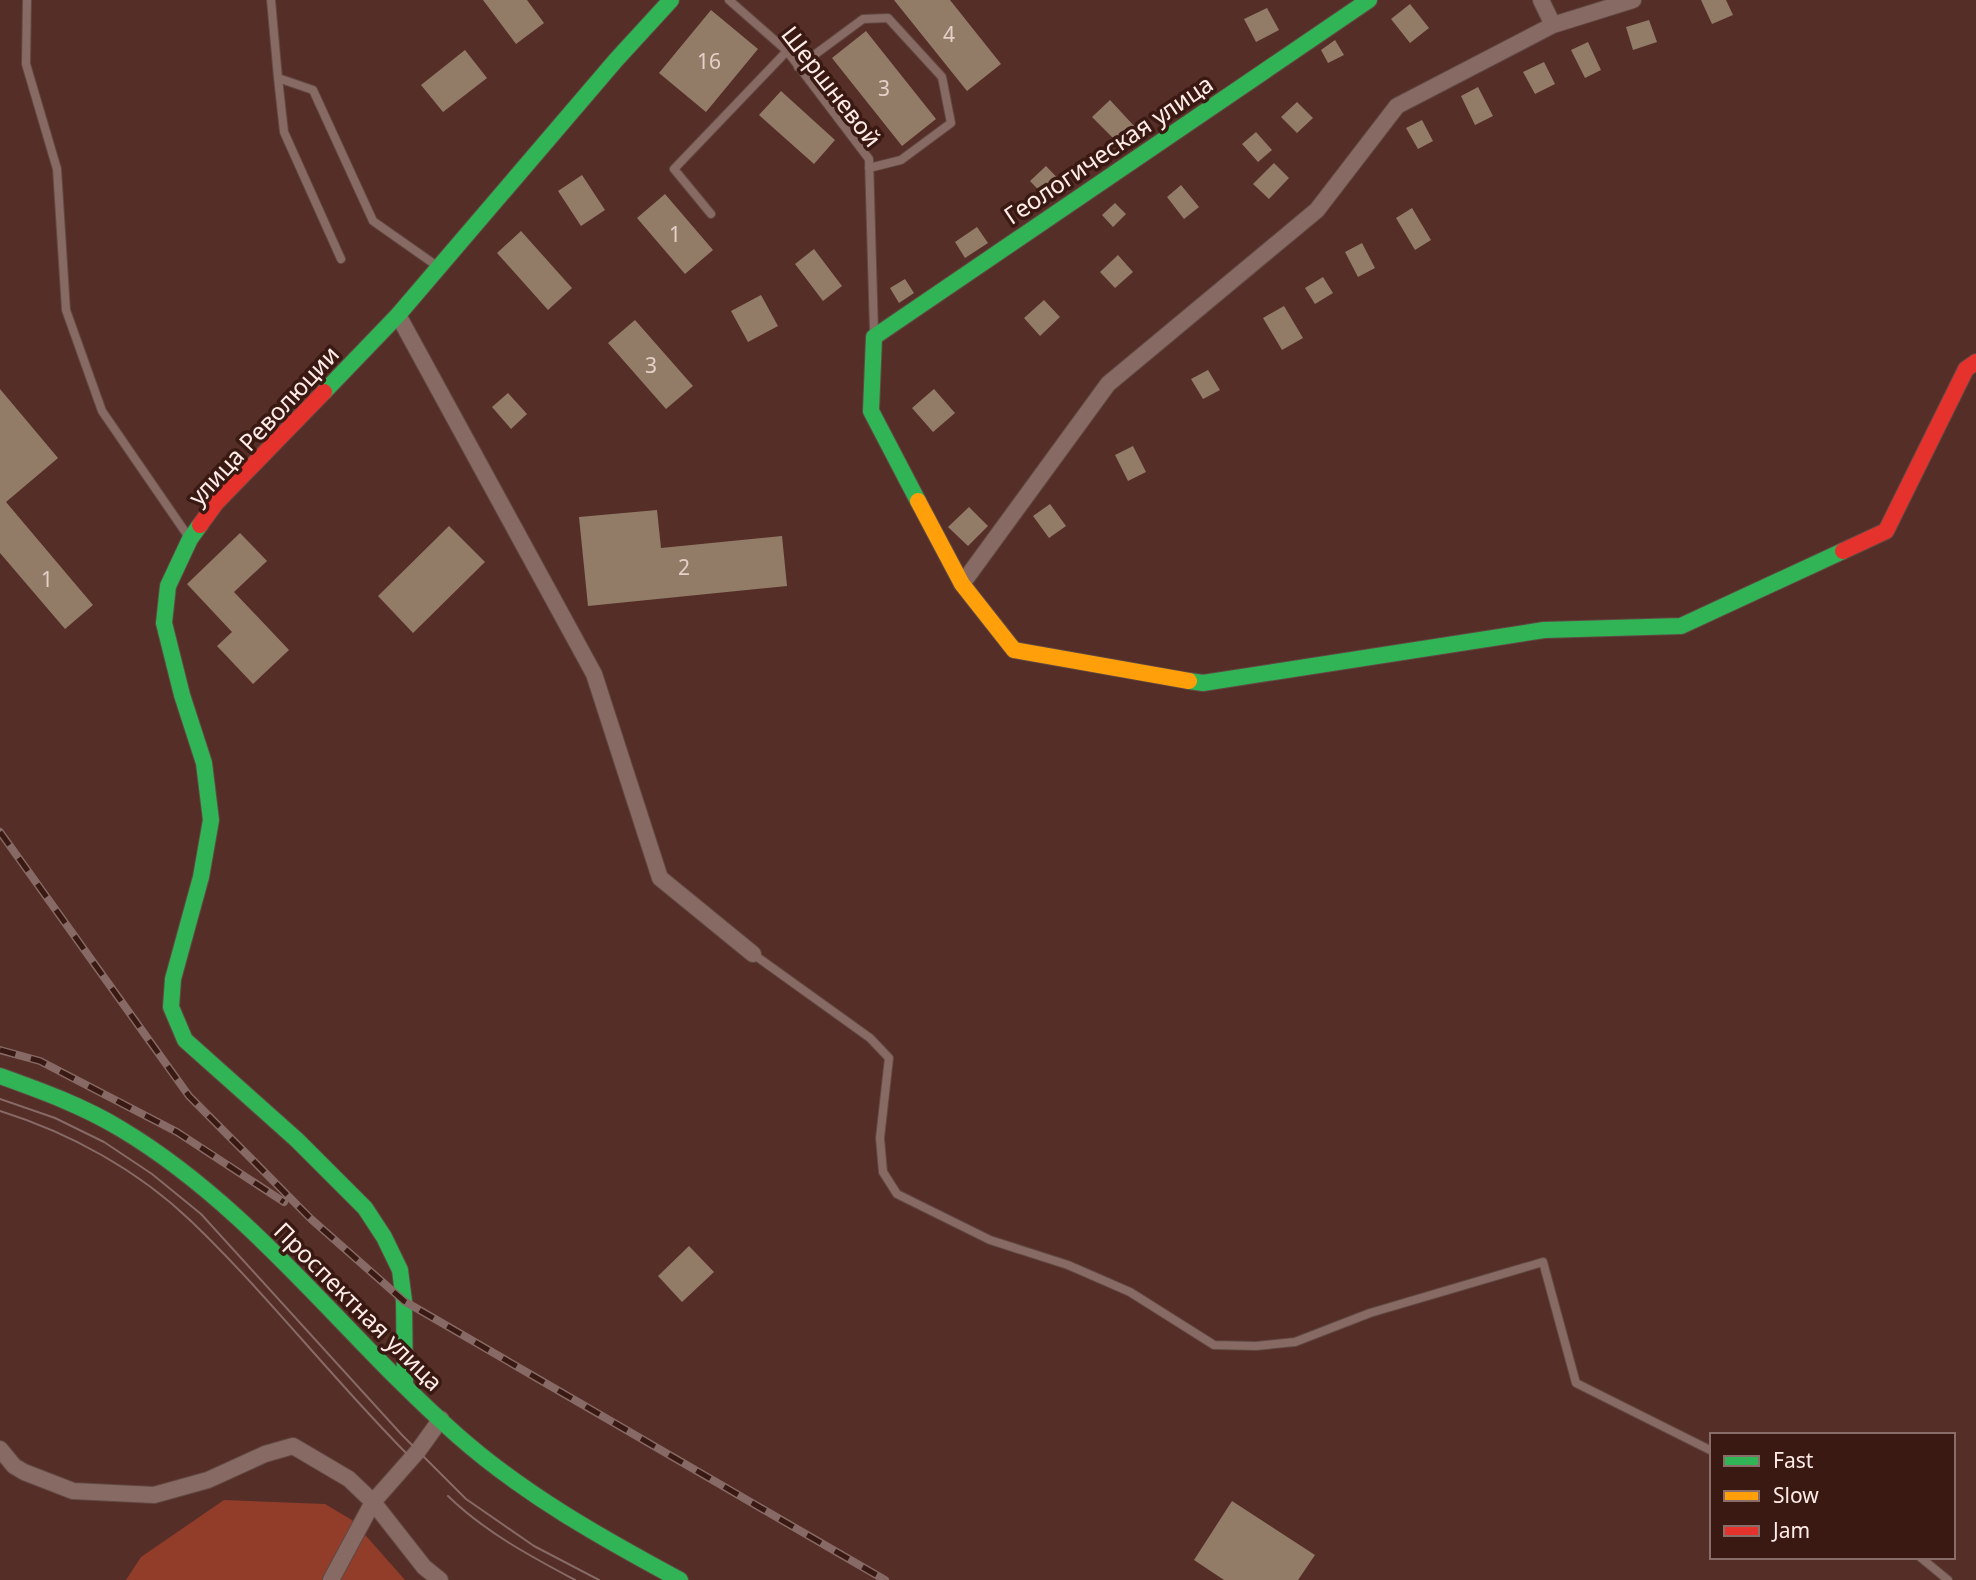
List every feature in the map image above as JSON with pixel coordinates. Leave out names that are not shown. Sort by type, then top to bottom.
[{"type":"street","name":"улица Революции","points":[[405,1384],[404,1301],[400,1270],[384,1237],[365,1208],[298,1140],[185,1040],[171,1007],[173,979],[201,877],[211,820],[204,763],[164,623],[168,586],[190,539],[216,503],[398,315],[616,60],[671,0]]},
{"type":"street","name":"Геологическая улица","points":[[874,337],[1369,0]]},
{"type":"street","points":[[1541,0],[1553,25]]},
{"type":"street","points":[[962,584],[1108,384],[1317,210],[1397,106],[1553,25],[1633,0]]},
{"type":"street","points":[[398,315],[594,674],[660,878],[753,954]]},
{"type":"street","points":[[874,337],[871,411],[962,584],[1014,650],[1203,683],[1544,630],[1681,626],[1886,531],[1966,369],[1976,362]]},
{"type":"street","name":"Проспектная улица","points":[[0,1076],[63,1099],[122,1128],[174,1164],[267,1248],[405,1384],[494,1466],[583,1526],[680,1580]]},
{"type":"street","points":[[331,1580],[373,1502],[442,1419]]},
{"type":"street","points":[[0,1449],[24,1472],[74,1492],[154,1495],[208,1480],[265,1454],[293,1446],[349,1479],[373,1502],[424,1567],[439,1580]]},
{"type":"lane","points":[[27,0],[26,64],[57,169],[66,310],[102,411],[190,539]]},
{"type":"lane","points":[[271,0],[284,132],[341,259]]},
{"type":"lane","name":"Шершневой","points":[[729,0],[787,51],[869,159],[874,337]]},
{"type":"lane","points":[[798,67],[863,19],[888,18],[942,77],[951,123],[901,160],[869,168]]},
{"type":"lane","points":[[710,215],[674,169],[787,51]]},
{"type":"lane","points":[[278,78],[313,90],[373,221],[439,267]]},
{"type":"lane","points":[[753,954],[870,1038],[889,1058],[880,1138],[883,1172],[897,1194],[990,1240],[1068,1265],[1130,1292],[1214,1345],[1256,1346],[1295,1342],[1370,1313],[1543,1262],[1576,1383],[1710,1450]]},
{"type":"lane","points":[[1922,1559],[1948,1580]]},
{"type":"shaded area","points":[[224,1500],[325,1504],[352,1520],[405,1580],[126,1580],[141,1557]]},
{"type":"building","points":[[483,0],[527,0],[544,23],[516,44]]},
{"type":"building","points":[[894,0],[950,0],[1001,64],[967,91]]},
{"type":"building","points":[[1701,0],[1726,0],[1733,15],[1712,24]]},
{"type":"building","points":[[1410,4],[1429,28],[1410,43],[1391,19]]},
{"type":"building","points":[[1267,8],[1279,30],[1256,42],[1244,19]]},
{"type":"building","points":[[711,10],[758,49],[706,112],[659,73]]},
{"type":"building","points":[[1649,20],[1657,42],[1633,50],[1626,27]]},
{"type":"building","points":[[866,31],[936,119],[902,146],[832,58]]},
{"type":"building","points":[[1335,40],[1344,55],[1328,63],[1321,50]]},
{"type":"building","points":[[1588,42],[1601,70],[1585,78],[1571,50]]},
{"type":"building","points":[[465,50],[487,78],[443,112],[421,85]]},
{"type":"building","points":[[1544,62],[1555,84],[1535,94],[1523,72]]},
{"type":"building","points":[[1478,87],[1493,116],[1475,125],[1461,96]]},
{"type":"building","points":[[781,91],[835,140],[814,164],[759,115]]},
{"type":"building","points":[[1110,100],[1135,127],[1118,143],[1092,117]]},
{"type":"building","points":[[1297,102],[1313,118],[1297,133],[1281,117]]},
{"type":"building","points":[[1422,120],[1433,141],[1418,149],[1406,128]]},
{"type":"building","points":[[1256,132],[1272,150],[1258,162],[1242,144]]},
{"type":"building","points":[[1274,163],[1289,178],[1269,199],[1253,184]]},
{"type":"building","points":[[1046,166],[1066,187],[1049,201],[1030,181]]},
{"type":"building","points":[[582,175],[605,210],[581,226],[558,191]]},
{"type":"building","points":[[1181,185],[1199,207],[1184,219],[1167,197]]},
{"type":"building","points":[[665,194],[713,250],[685,274],[637,218]]},
{"type":"building","points":[[1115,203],[1126,214],[1113,227],[1102,215]]},
{"type":"building","points":[[1412,208],[1431,240],[1415,250],[1396,218]]},
{"type":"building","points":[[977,227],[988,243],[965,258],[955,242]]},
{"type":"building","points":[[521,231],[572,288],[548,310],[497,253]]},
{"type":"building","points":[[1362,243],[1375,268],[1358,277],[1345,252]]},
{"type":"building","points":[[814,249],[842,286],[823,301],[795,264]]},
{"type":"building","points":[[1118,255],[1133,272],[1115,288],[1100,272]]},
{"type":"building","points":[[1323,277],[1333,293],[1315,304],[1305,288]]},
{"type":"building","points":[[905,279],[914,293],[899,303],[890,288]]},
{"type":"building","points":[[761,295],[778,326],[748,342],[731,311]]},
{"type":"building","points":[[1044,300],[1060,317],[1040,336],[1024,318]]},
{"type":"building","points":[[1284,306],[1303,338],[1282,350],[1263,318]]},
{"type":"building","points":[[635,320],[693,386],[666,409],[608,343]]},
{"type":"building","points":[[1208,370],[1220,390],[1203,399],[1191,379]]},
{"type":"building","points":[[0,389],[58,458],[6,502],[93,605],[65,629],[0,553]]},
{"type":"building","points":[[934,389],[955,413],[933,432],[912,408]]},
{"type":"building","points":[[508,393],[527,414],[511,429],[492,407]]},
{"type":"building","points":[[1133,446],[1146,472],[1128,481],[1115,455]]},
{"type":"building","points":[[1050,504],[1066,526],[1049,538],[1033,516]]},
{"type":"building","points":[[969,507],[988,526],[968,546],[948,527]]},
{"type":"building","points":[[657,510],[661,548],[782,536],[787,586],[588,606],[579,517]]},
{"type":"building","points":[[449,526],[485,562],[413,633],[378,596]]},
{"type":"building","points":[[240,533],[267,561],[234,592],[289,650],[253,684],[217,646],[232,632],[187,584]]},
{"type":"building","points":[[689,1246],[714,1272],[682,1302],[658,1276]]},
{"type":"building","points":[[1232,1501],[1315,1555],[1298,1580],[1224,1580],[1194,1560]]},
{"type":"tram line","points":[[0,1099],[55,1118],[104,1142],[152,1174],[201,1214],[402,1435],[466,1499],[534,1546],[599,1580]]},
{"type":"tram line","points":[[0,1111],[52,1130],[102,1155],[171,1203],[221,1251],[416,1463]]},
{"type":"tram line","points":[[448,1496],[493,1532],[575,1580]]},
{"type":"railway","points":[[0,832],[189,1096],[311,1219],[404,1301],[885,1580]]},
{"type":"railway","points":[[0,1050],[40,1061],[177,1132],[284,1202]]},
{"type":"traffic: fast","points":[[324,392],[398,315],[616,60],[671,0]]},
{"type":"traffic: fast","points":[[918,501],[871,411],[874,337],[1369,0]]},
{"type":"traffic: fast","points":[[200,525],[190,539],[168,586],[164,623],[182,695],[204,763],[211,820],[201,877],[173,979],[171,1007],[185,1040],[297,1140],[365,1208],[384,1237],[400,1270],[404,1301],[405,1384]]},
{"type":"traffic: fast","points":[[1189,681],[1203,683],[1544,630],[1681,626],[1843,551]]},
{"type":"traffic: fast","points":[[0,1076],[92,1113],[169,1161],[256,1234],[376,1357],[458,1436],[537,1496],[680,1580]]},
{"type":"traffic: slow","points":[[918,501],[962,584],[1014,650],[1189,681]]},
{"type":"traffic: jam","points":[[1843,551],[1886,531],[1966,369],[1976,362]]},
{"type":"traffic: jam","points":[[200,525],[216,503],[324,392]]}]
